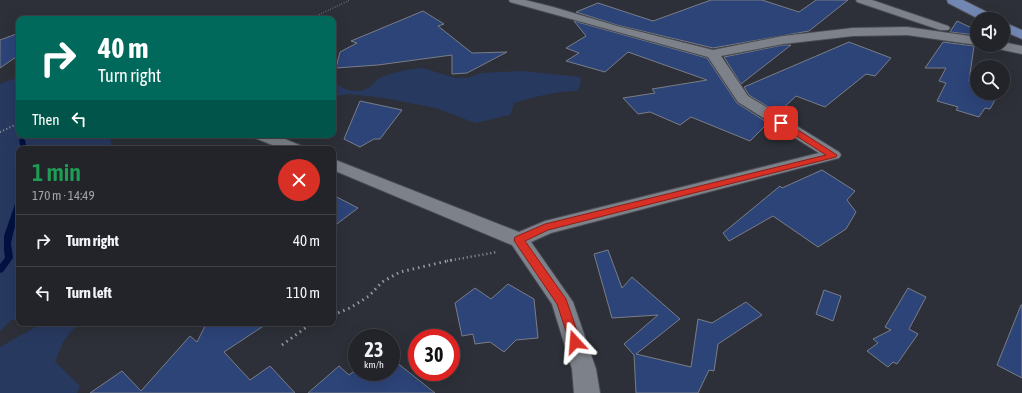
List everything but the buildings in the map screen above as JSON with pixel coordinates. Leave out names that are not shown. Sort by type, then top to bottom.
[{"type":"main road","points":[[953,0],[976,12]]},
{"type":"main road","points":[[1010,29],[1022,35]]},
{"type":"street","points":[[514,0],[713,54],[783,40],[853,32],[907,31],[970,39]]},
{"type":"street","points":[[861,0],[970,38]]},
{"type":"street","points":[[1010,48],[1022,50]]},
{"type":"street","points":[[520,242],[545,228],[833,155],[743,99],[713,54]]},
{"type":"street","points":[[268,138],[288,146]]},
{"type":"street","points":[[336,165],[520,242],[562,302],[584,369],[587,393]]},
{"type":"path","points":[[316,16],[350,0]]},
{"type":"path","points":[[0,132],[16,124]]},
{"type":"path","points":[[336,314],[350,308],[369,296],[382,282],[400,272],[448,261],[512,250],[520,242]]},
{"type":"path","points":[[282,345],[308,326]]},
{"type":"shaded area","points":[[423,68],[455,78],[467,78],[482,73],[521,71],[581,77],[580,85],[577,91],[553,93],[514,103],[510,115],[475,123],[436,108],[384,98],[351,94],[336,96],[336,83],[345,89],[361,91],[385,76],[412,69]]},
{"type":"shaded area","points":[[16,78],[16,138],[110,138],[112,146],[16,146],[16,319],[11,320],[0,331],[0,84]]},
{"type":"shaded area","points":[[38,326],[76,326],[63,342],[55,362],[80,386],[77,393],[0,393],[0,347]]},
{"type":"waterway","points":[[22,140],[23,146]]},
{"type":"waterway","points":[[0,270],[9,258],[7,243],[8,236],[16,213]]},
{"type":"route","points":[[575,342],[562,302],[519,240],[545,228],[833,155],[781,123]]}]
